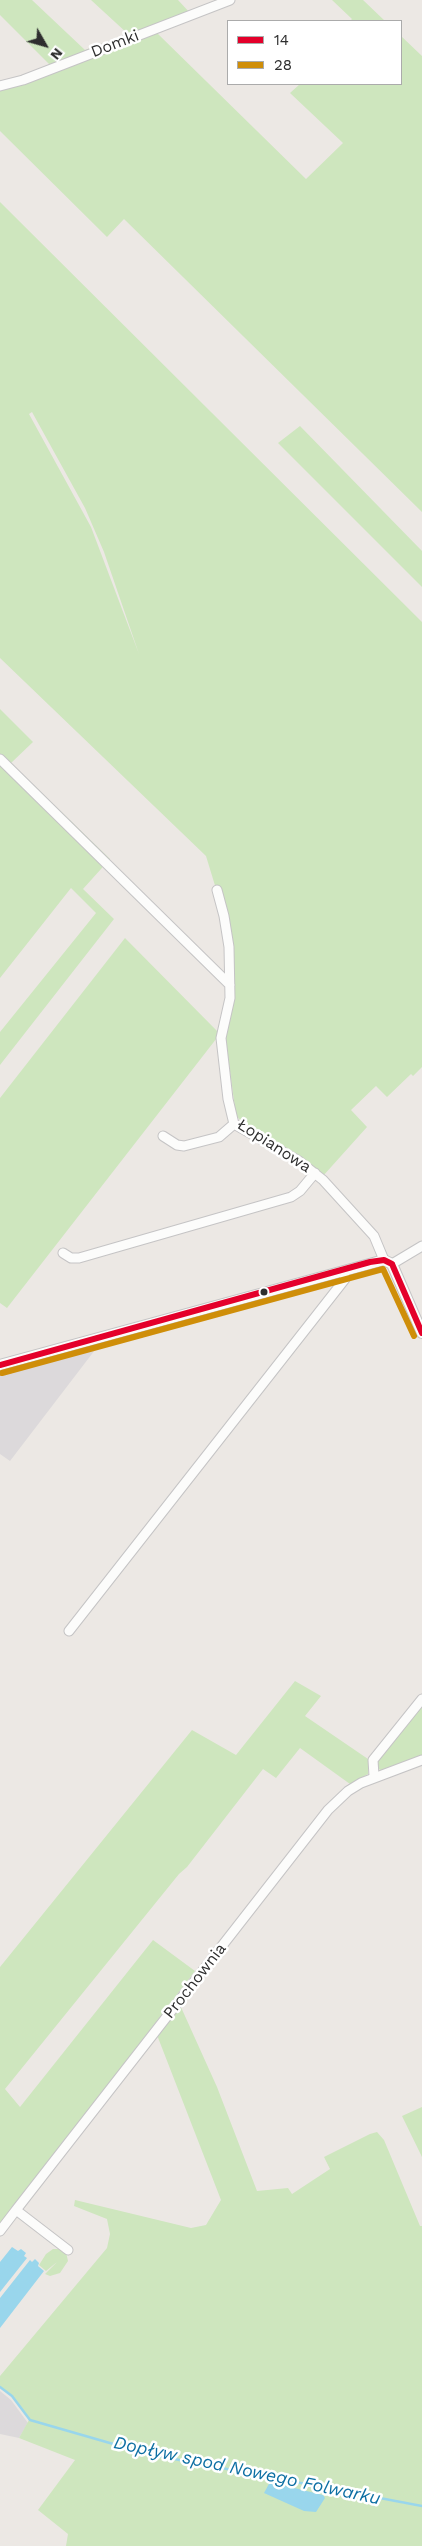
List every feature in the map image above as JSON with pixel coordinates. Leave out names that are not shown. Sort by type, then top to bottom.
[{"type":"street","name":"Domki","points":[[0,86],[23,80],[230,0]]},
{"type":"street","points":[[0,759],[230,985]]},
{"type":"street","name":"Łopianowa","points":[[217,890],[229,947],[230,985],[228,1012],[221,1038],[228,1099],[234,1124],[299,1161],[314,1173],[374,1236],[388,1262]]},
{"type":"street","points":[[163,1136],[177,1145],[184,1146],[219,1137],[234,1124]]},
{"type":"street","points":[[63,1253],[71,1258],[79,1258],[291,1198],[300,1191],[314,1173]]},
{"type":"street","points":[[0,1365],[344,1271],[388,1262],[422,1246]]},
{"type":"street","points":[[388,1262],[422,1333]]},
{"type":"street","points":[[69,1631],[345,1279],[344,1271]]},
{"type":"street","points":[[374,1776],[373,1760],[422,1699]]},
{"type":"street","name":"Prochownia","points":[[0,2231],[322,1818],[348,1791],[374,1776],[422,1760]]},
{"type":"street","points":[[16,2210],[68,2250]]},
{"type":"shaded area","points":[[98,1346],[10,1461],[0,1454],[0,1374]]},
{"type":"shaded area","points":[[0,2391],[11,2400],[28,2423],[19,2438],[0,2434]]},
{"type":"green space","points":[[0,0],[32,0],[85,50],[128,34],[91,0],[178,0],[191,14],[181,19],[185,22],[157,33],[306,179],[343,143],[290,93],[299,85],[402,85],[402,37],[422,56],[422,512],[124,219],[107,237],[0,131],[0,86],[53,68],[0,15]]},
{"type":"green space","points":[[332,0],[363,0],[384,20],[351,20]]},
{"type":"green space","points":[[0,202],[422,622],[422,1067],[413,1076],[411,1074],[387,1097],[376,1086],[351,1110],[367,1127],[323,1176],[302,1157],[240,1120],[236,1115],[225,1035],[234,1002],[231,938],[206,856],[0,658]],"holes":[[[32,412],[85,508],[104,552],[139,654],[91,527],[29,414]]]},
{"type":"green space","points":[[300,426],[422,551],[422,587],[278,443]]},
{"type":"green space","points":[[0,709],[33,742],[11,763],[110,859],[83,889],[114,919],[0,1065],[0,1032],[96,913],[71,888],[0,978]]},
{"type":"green space","points":[[125,938],[220,1034],[7,1308],[0,1303],[0,1098]]},
{"type":"green space","points":[[295,1681],[321,1696],[305,1716],[368,1759],[368,1774],[350,1784],[300,1748],[276,1778],[263,1769],[187,1867],[179,1874],[5,2089],[20,2107],[153,1940],[195,1971],[0,2226],[0,1967],[192,1730],[236,1755]]},
{"type":"green space","points":[[422,1703],[422,1755],[381,1770],[376,1768],[377,1759]]},
{"type":"green space","points":[[180,2005],[217,2087],[257,2191],[288,2188],[292,2194],[330,2169],[324,2157],[377,2132],[384,2140],[420,2226],[422,2226],[422,2546],[66,2546],[68,2534],[38,2510],[75,2460],[19,2438],[29,2420],[12,2396],[0,2387],[0,2376],[107,2248],[110,2234],[107,2219],[74,2206],[75,2200],[191,2228],[206,2225],[221,2200],[157,2035]]},
{"type":"green space","points":[[422,2107],[422,2157],[402,2116]]},
{"type":"green space","points":[[53,2249],[66,2252],[68,2261],[60,2273],[50,2276],[45,2274],[57,2262],[46,2271],[39,2265],[46,2254]]},
{"type":"water","points":[[12,2247],[18,2251],[21,2249],[26,2253],[24,2256],[27,2258],[0,2292],[0,2262]]},
{"type":"water","points":[[35,2259],[39,2263],[38,2266],[44,2271],[0,2328],[0,2298],[30,2260],[32,2262]]},
{"type":"water","points":[[270,2482],[323,2495],[325,2498],[316,2512],[304,2511],[264,2493]]},
{"type":"waterway","name":"Dopływ spod Nowego Folwarku","points":[[0,2387],[12,2396],[30,2420],[148,2454],[422,2506]]},
{"type":"transit line","name":"14","points":[[0,1365],[370,1262],[384,1260],[392,1264]]},
{"type":"transit line","name":"14","points":[[392,1264],[422,1333]]},
{"type":"transit line","name":"28","points":[[2,1373],[383,1269],[414,1336]]}]
